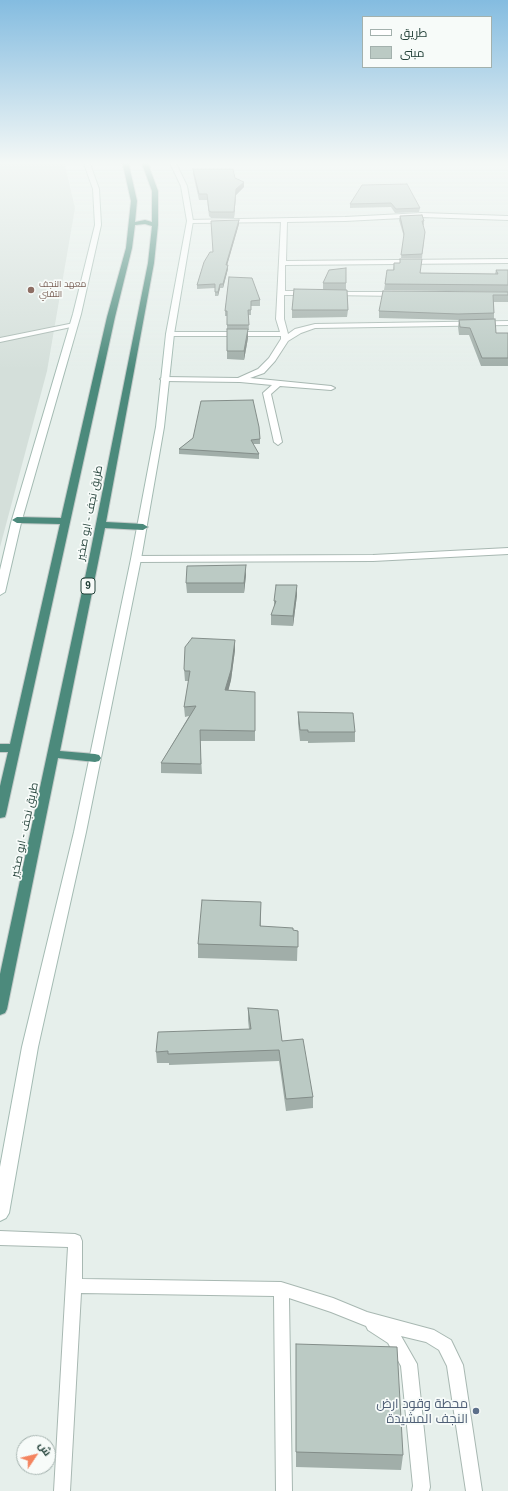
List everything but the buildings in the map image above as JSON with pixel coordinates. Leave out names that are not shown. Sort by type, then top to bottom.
[{"type":"highway","name":"طريق نجف - ابو صخير","points":[[0,814],[111,317],[129,248],[131,231]]},
{"type":"highway","name":"طريق نجف - ابو صخير","points":[[0,1009],[100,525],[151,263],[154,231]]},
{"type":"highway","points":[[17,520],[66,521]]},
{"type":"highway","points":[[100,525],[142,527]]},
{"type":"highway","points":[[0,748],[15,748]]},
{"type":"highway","points":[[53,754],[95,758]]},
{"type":"main road","points":[[0,592],[17,520],[74,325],[97,231]]},
{"type":"main road","points":[[0,1213],[30,1047],[78,840],[136,559],[160,427],[170,334],[188,231]]},
{"type":"main road","points":[[239,380],[261,371],[272,359],[285,337],[280,319],[284,231]]},
{"type":"main road","points":[[283,262],[508,261]]},
{"type":"main road","points":[[281,293],[406,294]]},
{"type":"main road","points":[[170,334],[285,337],[315,326],[508,323]]},
{"type":"main road","points":[[164,379],[239,380],[331,388]]},
{"type":"main road","points":[[278,442],[267,392],[279,383]]},
{"type":"main road","points":[[136,559],[373,558],[508,551]]},
{"type":"lane","points":[[0,340],[74,325]]},
{"type":"lane","points":[[0,1238],[75,1241],[74,1286],[62,1491]]},
{"type":"lane","points":[[74,1286],[281,1289],[333,1305],[366,1320],[393,1338],[409,1364],[422,1487],[420,1491]]},
{"type":"lane","points":[[281,1289],[284,1491]]},
{"type":"lane","points":[[366,1320],[429,1335],[445,1345],[455,1365],[474,1491]]},
{"type":"shaded area","name":"معهد النجف التقني","points":[[0,231],[71,231],[47,371],[0,547]]},
{"type":"place","name":"معهد النجف التقني","points":[[31,290]]},
{"type":"place","name":"محطة وقود ارض النجف المشيدة","points":[[476,1411]]}]
